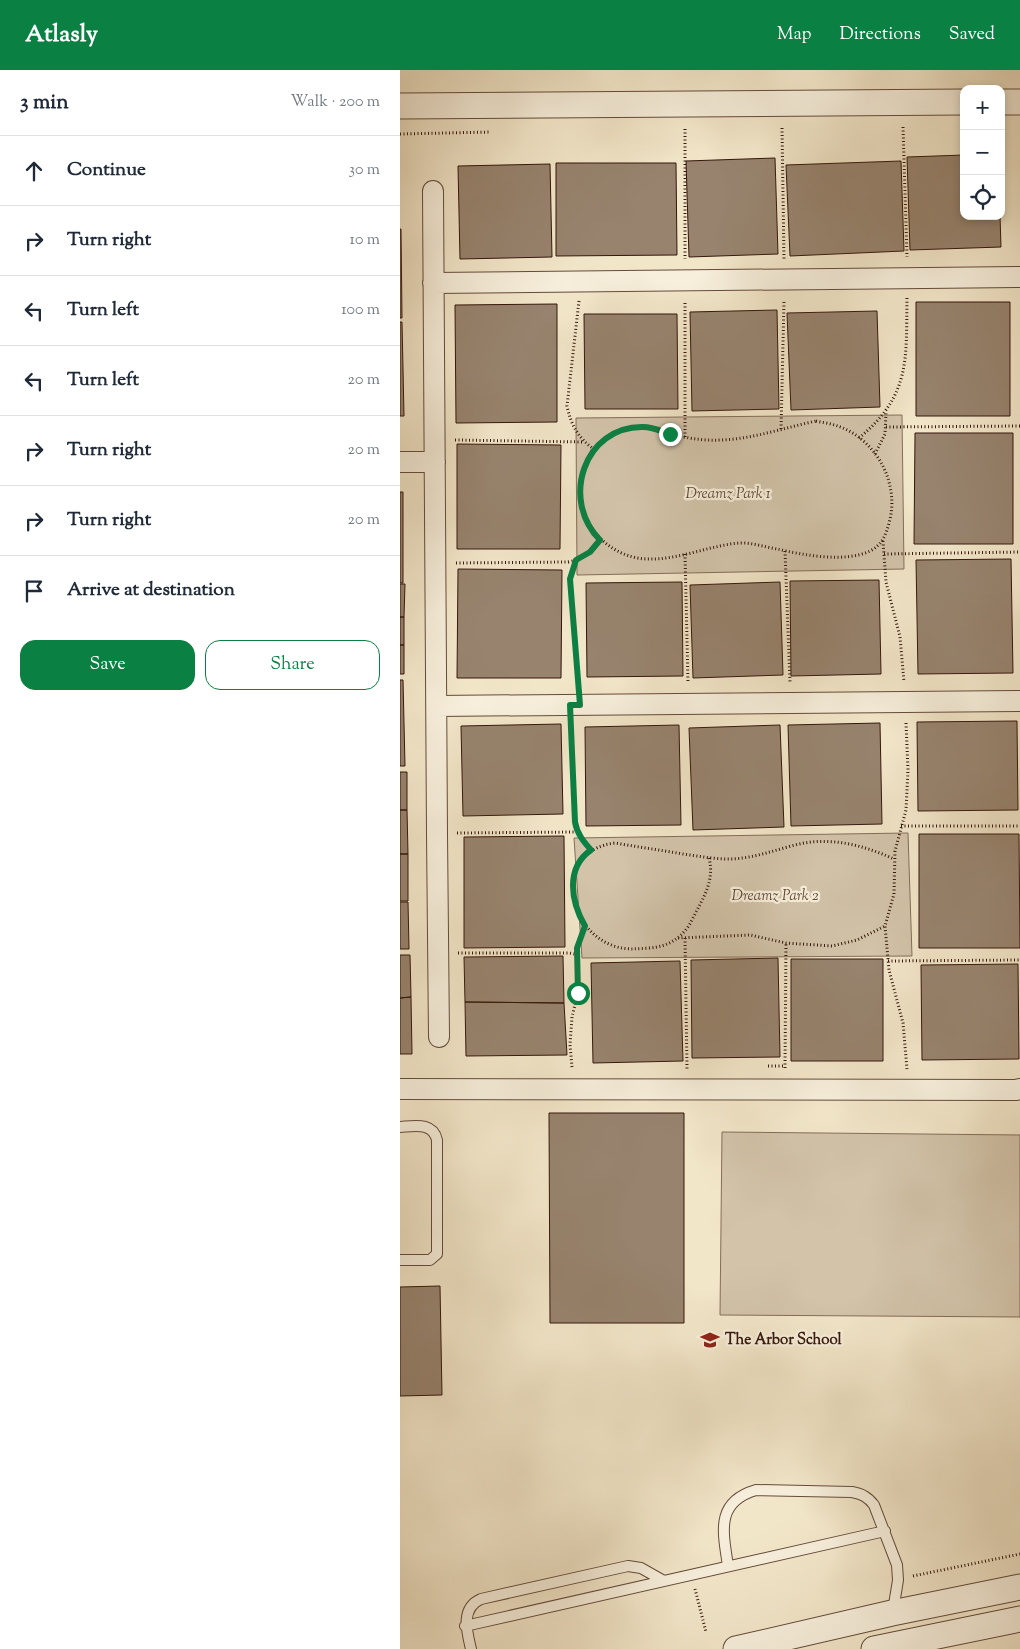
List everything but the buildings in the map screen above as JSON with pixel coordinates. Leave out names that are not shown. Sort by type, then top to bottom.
[{"type":"street","points":[[400,106],[960,102]]},
{"type":"street","points":[[1005,102],[1020,102]]},
{"type":"street","points":[[433,191],[439,1037]]},
{"type":"street","points":[[434,283],[1020,277]]},
{"type":"street","points":[[400,462],[435,462]]},
{"type":"street","points":[[437,706],[1020,701]]},
{"type":"street","points":[[400,1089],[785,1091],[1020,1089]]},
{"type":"street","points":[[736,1649],[892,1613],[1020,1587]]},
{"type":"street","points":[[874,1649],[1020,1619]]},
{"type":"lane","points":[[400,1126],[427,1127],[434,1132],[437,1140],[437,1254],[430,1260],[400,1260]]},
{"type":"lane","points":[[728,1566],[724,1537],[724,1518],[731,1504],[743,1494],[756,1490],[852,1492],[861,1494],[874,1505],[897,1565],[898,1580],[892,1613]]},
{"type":"lane","points":[[465,1626],[885,1531]]},
{"type":"lane","points":[[471,1649],[465,1626],[468,1611],[473,1604],[481,1599],[628,1566],[641,1568],[664,1581]]},
{"type":"path","points":[[582,282],[567,406],[569,419],[575,432],[594,450]]},
{"type":"path","points":[[876,454],[886,427],[886,411]]},
{"type":"path","points":[[816,421],[843,428],[866,443],[876,454],[888,478],[891,492],[890,520],[880,545],[868,552],[846,557],[816,556],[742,543],[661,559],[636,558],[613,549],[600,540],[587,523],[582,511],[580,499],[582,474],[594,450],[610,436],[629,429],[643,427],[657,429],[685,438],[721,441],[755,437],[816,421]]},
{"type":"path","points":[[886,427],[1020,426]]},
{"type":"path","points":[[435,440],[584,442]]},
{"type":"path","points":[[436,563],[568,562],[590,552],[600,540]]},
{"type":"path","points":[[882,540],[887,593],[900,636],[906,702],[908,770],[906,810],[894,859],[894,894],[885,926],[888,961],[903,1023],[908,1091]]},
{"type":"path","points":[[785,551],[790,703]]},
{"type":"path","points":[[884,554],[1020,552]]},
{"type":"path","points":[[685,554],[688,704]]},
{"type":"path","points":[[576,560],[570,579],[575,705],[575,822],[577,832],[591,850]]},
{"type":"path","points":[[901,826],[1020,826]]},
{"type":"path","points":[[437,834],[577,832]]},
{"type":"path","points":[[709,858],[712,872],[707,891],[687,931],[667,944],[655,948],[624,948],[615,946],[598,938],[585,926],[575,904],[572,882],[580,862],[591,850],[605,844],[615,843],[709,858],[743,858],[797,844],[840,842],[860,846],[894,859]]},
{"type":"path","points":[[438,953],[569,952],[575,954],[585,926]]},
{"type":"path","points":[[678,938],[750,935],[786,943],[832,946],[857,940],[885,926]]},
{"type":"path","points":[[685,938],[687,1090]]},
{"type":"path","points":[[785,1091],[786,943]]},
{"type":"path","points":[[572,1067],[570,1045],[572,1017],[578,993],[577,948]]},
{"type":"path","points":[[888,961],[1020,960]]},
{"type":"path","points":[[898,1580],[1020,1554]]},
{"type":"path","points":[[692,1574],[706,1632]]},
{"type":"green space","name":"Dreamz Park 1","points":[[902,415],[904,569],[577,575],[576,418]]},
{"type":"green space","name":"Dreamz Park 2","points":[[908,833],[912,956],[582,958],[574,838]]},
{"type":"green space","points":[[722,1132],[1020,1135],[1020,1317],[720,1315]]},
{"type":"place","name":"The Arbor School","points":[[710,1340]]},
{"type":"route","points":[[578,993],[577,948],[585,926],[575,904],[572,882],[580,862],[591,850],[581,839],[575,822],[570,705],[580,705],[570,579],[576,560],[584,557],[600,540],[587,523],[582,511],[580,486],[587,461],[594,450],[604,440],[616,433],[643,427],[657,429],[670,434]]}]
